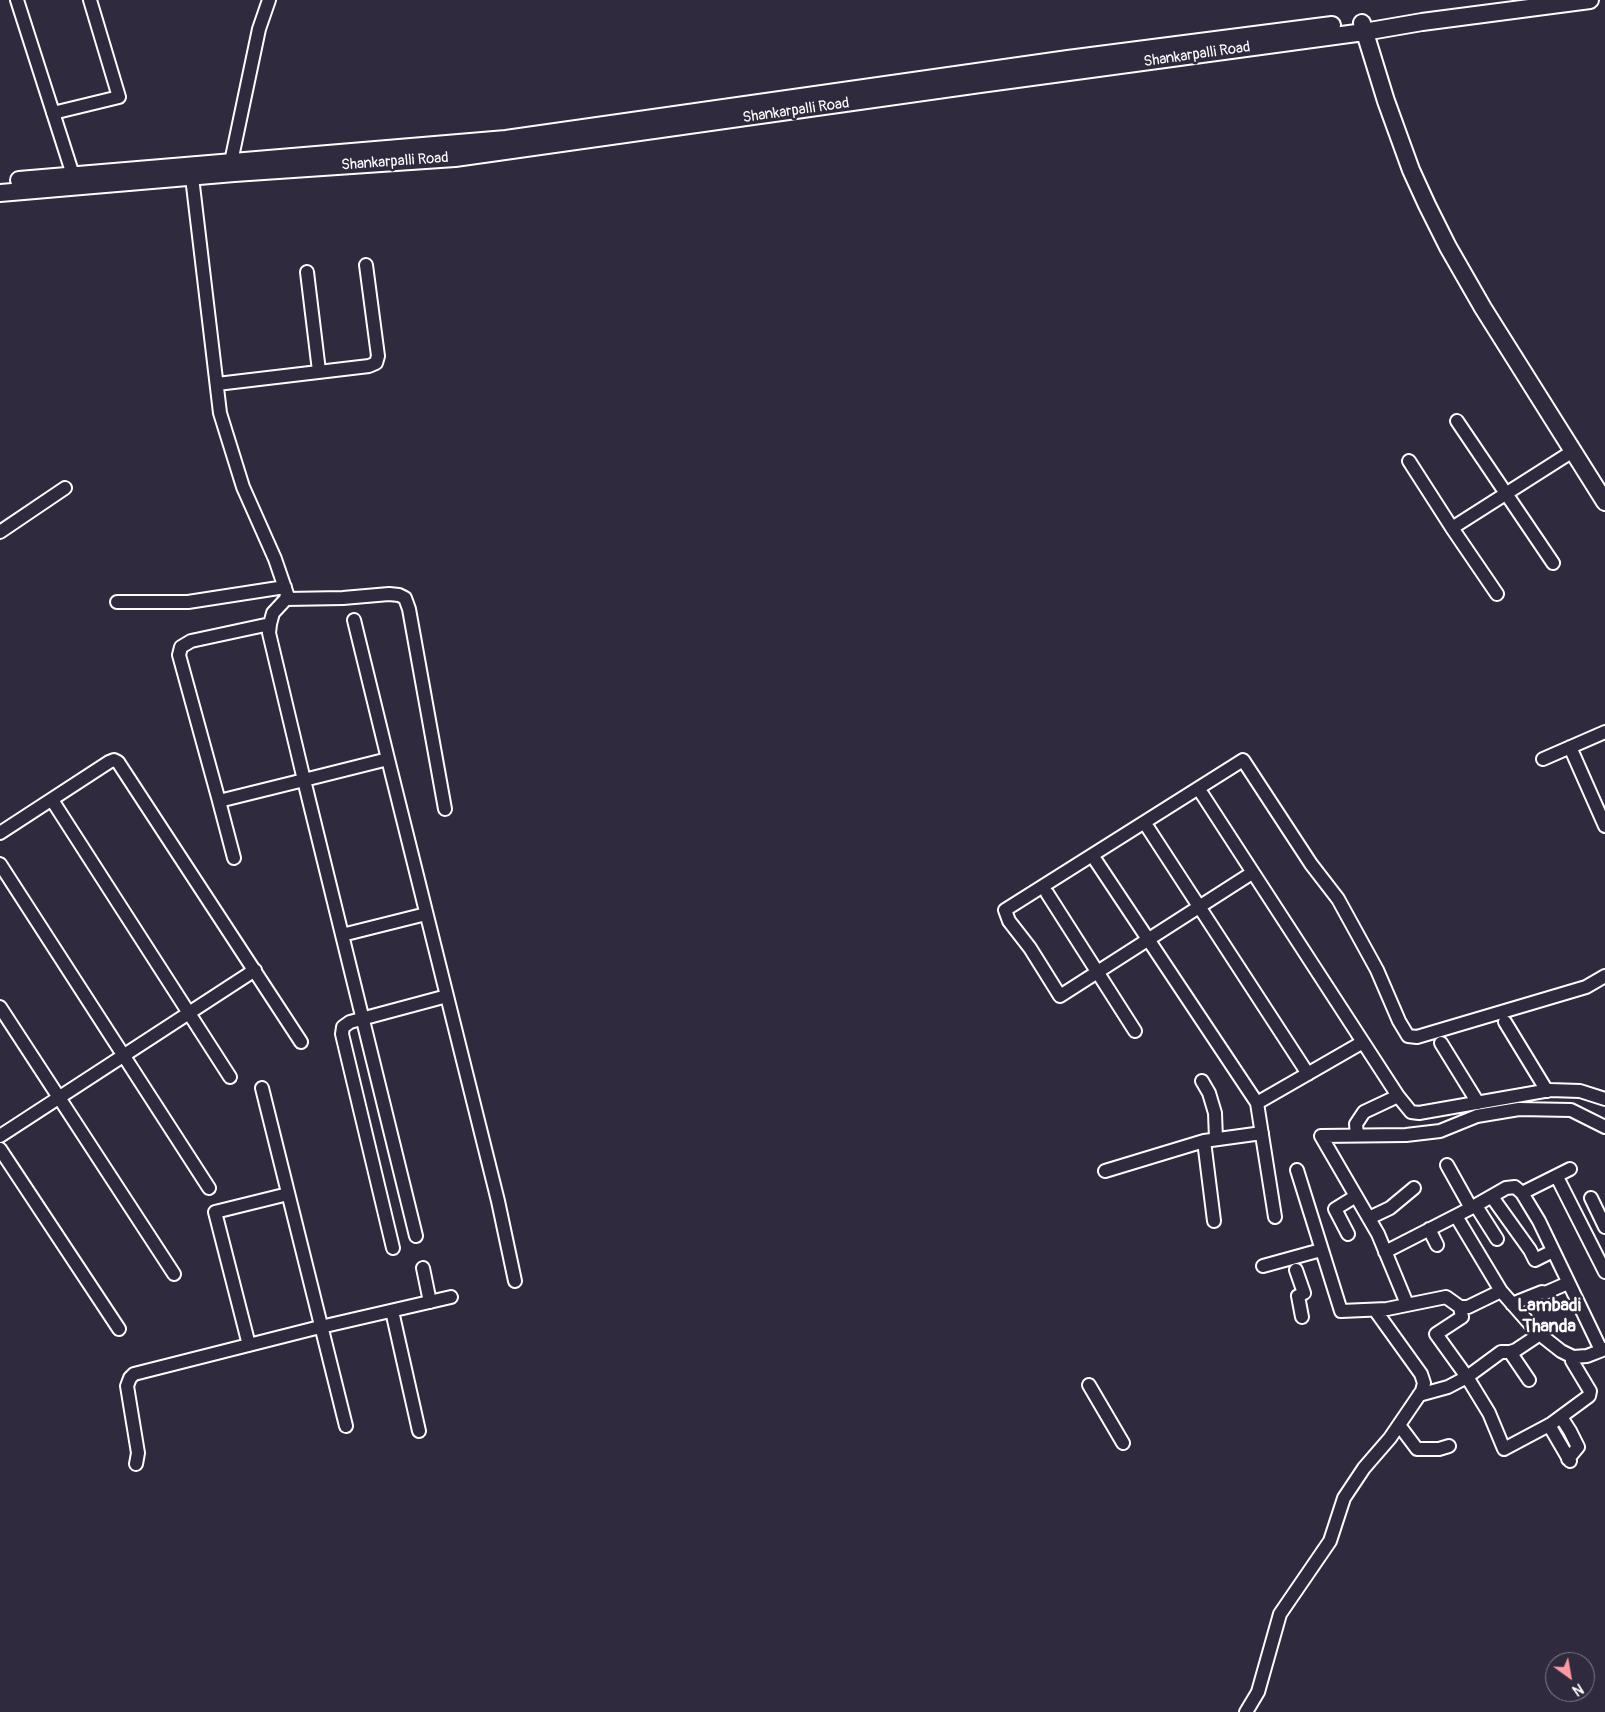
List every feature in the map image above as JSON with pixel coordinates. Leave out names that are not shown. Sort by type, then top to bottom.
[{"type":"main road","name":"Shankarpalli Road","points":[[0,193],[455,158],[990,83],[1535,0]]},
{"type":"main road","name":"Shankarpalli Road","points":[[0,182],[506,139],[1068,59],[1422,22],[1590,0]]},
{"type":"main road","points":[[1363,27],[1389,109],[1427,205],[1483,308],[1605,502]]},
{"type":"street","points":[[17,0],[73,175]]},
{"type":"street","points":[[53,113],[120,97],[90,0]]},
{"type":"street","points":[[231,162],[259,28],[269,0]]},
{"type":"street","points":[[192,177],[220,413],[243,487],[275,558],[285,593],[274,614],[269,633],[416,1236]]},
{"type":"street","points":[[217,384],[369,366],[376,363],[378,356],[366,265]]},
{"type":"street","points":[[307,272],[319,371]]},
{"type":"street","points":[[1457,422],[1553,563]]},
{"type":"street","points":[[1452,528],[1573,451]]},
{"type":"street","points":[[1409,460],[1497,594]]},
{"type":"street","points":[[0,532],[65,488]]},
{"type":"street","points":[[117,602],[188,602],[285,593],[343,598],[389,594],[405,598],[409,609],[445,809]]},
{"type":"street","points":[[354,620],[498,1200],[515,1282]]},
{"type":"street","points":[[234,858],[179,655],[181,647],[190,641],[270,624]]},
{"type":"street","points":[[1543,759],[1605,732]]},
{"type":"street","points":[[1570,747],[1605,826]]},
{"type":"street","points":[[219,801],[388,759]]},
{"type":"street","points":[[0,833],[109,762],[114,760],[120,764],[301,1042]]},
{"type":"street","points":[[1252,873],[1060,996],[1030,948],[1009,921],[1006,910],[1243,760],[1311,864],[1338,899],[1377,970],[1398,1021],[1408,1036],[1417,1037],[1577,990],[1605,976]]},
{"type":"street","points":[[1202,794],[1398,1096],[1411,1112],[1419,1113],[1547,1090],[1580,1091],[1605,1099]]},
{"type":"street","points":[[52,800],[230,1077]]},
{"type":"street","points":[[1148,828],[1308,1074]]},
{"type":"street","points":[[1096,861],[1256,1103],[1275,1217]]},
{"type":"street","points":[[0,864],[209,1188]]},
{"type":"street","points":[[1047,893],[1135,1031]]},
{"type":"street","points":[[342,935],[426,914]]},
{"type":"street","points":[[0,1136],[255,970]]},
{"type":"street","points":[[393,1248],[342,1034],[345,1024],[447,996]]},
{"type":"street","points":[[0,1007],[174,1274]]},
{"type":"street","points":[[1505,1022],[1547,1090]]},
{"type":"street","points":[[1256,1103],[1363,1042]]},
{"type":"street","points":[[1441,1043],[1478,1103]]},
{"type":"street","points":[[1202,1081],[1215,1113],[1210,1140],[1214,1221]]},
{"type":"street","points":[[262,1088],[346,1426]]},
{"type":"street","points":[[1357,1135],[1356,1124],[1364,1112],[1398,1096]]},
{"type":"street","points":[[1407,1304],[1378,1234],[1321,1136],[1406,1135],[1440,1131],[1477,1116],[1519,1109],[1571,1110],[1605,1127]]},
{"type":"street","points":[[1105,1171],[1210,1140],[1262,1133]]},
{"type":"street","points":[[0,1149],[119,1329]]},
{"type":"street","points":[[1447,1165],[1497,1239]]},
{"type":"street","points":[[1522,1194],[1570,1169]]},
{"type":"street","points":[[1297,1170],[1341,1311],[1375,1310],[1446,1297],[1460,1307],[1468,1308],[1502,1291]]},
{"type":"street","points":[[1557,1177],[1601,1252],[1605,1272]]},
{"type":"street","points":[[1385,1252],[1511,1186],[1519,1189],[1539,1221],[1568,1283],[1603,1349],[1587,1356],[1574,1357],[1561,1351],[1540,1334],[1502,1291],[1456,1216]]},
{"type":"street","points":[[1369,1218],[1390,1208],[1414,1188]]},
{"type":"street","points":[[249,1345],[215,1212],[288,1194]]},
{"type":"street","points":[[1348,1234],[1335,1209],[1356,1196]]},
{"type":"street","points":[[1492,1197],[1530,1250],[1535,1260],[1553,1251]]},
{"type":"street","points":[[1591,1198],[1603,1218]]},
{"type":"street","points":[[1466,1234],[1486,1223]]},
{"type":"street","points":[[1429,1229],[1437,1245]]},
{"type":"street","points":[[1263,1266],[1322,1250]]},
{"type":"street","points":[[423,1268],[430,1302]]},
{"type":"street","points":[[1296,1270],[1304,1293],[1298,1296],[1302,1317]]},
{"type":"street","points":[[1512,1304],[1568,1283]]},
{"type":"street","points":[[136,1464],[138,1453],[127,1386],[134,1374],[320,1327],[451,1297]]},
{"type":"street","points":[[1460,1307],[1462,1317],[1436,1334],[1467,1378],[1489,1414],[1504,1449],[1549,1425],[1589,1396],[1590,1391],[1572,1361],[1574,1357]]},
{"type":"street","points":[[1246,1712],[1258,1692],[1280,1614],[1330,1541],[1344,1498],[1364,1468],[1390,1438],[1419,1396],[1424,1383],[1421,1374],[1375,1310]]},
{"type":"street","points":[[392,1311],[418,1431]]},
{"type":"street","points":[[1419,1396],[1467,1378],[1501,1352],[1516,1350],[1540,1334]]},
{"type":"street","points":[[1510,1352],[1529,1380]]},
{"type":"street","points":[[1089,1385],[1123,1443]]},
{"type":"street","points":[[1549,1425],[1569,1460],[1578,1447],[1561,1417]]},
{"type":"street","points":[[1399,1425],[1417,1449],[1439,1449],[1449,1446]]},
{"type":"district","name":"Lambadi Thanda","points":[[1549,1316]]}]
